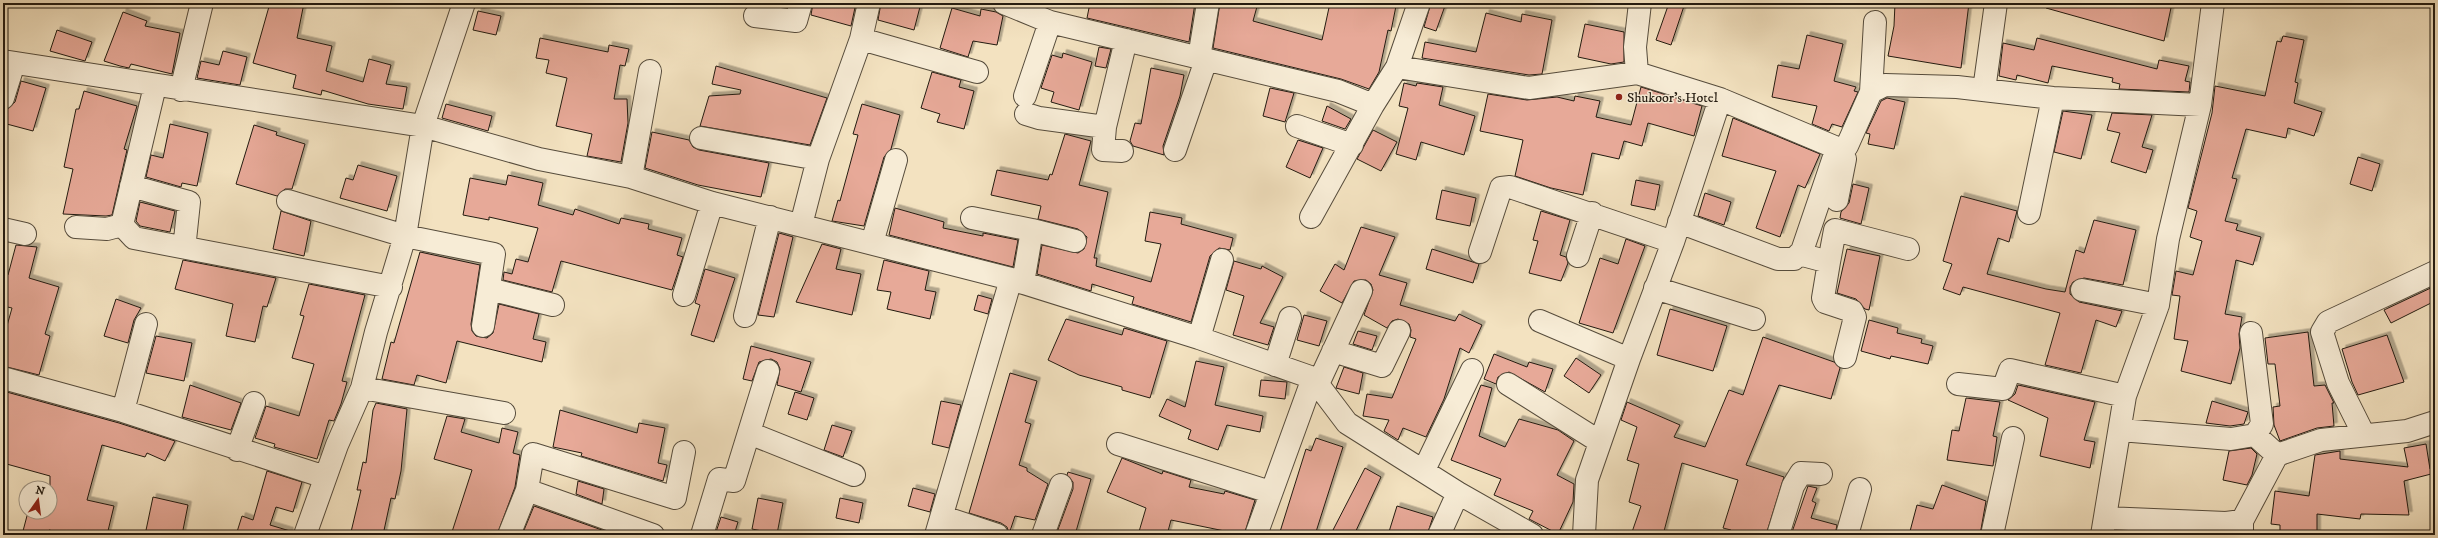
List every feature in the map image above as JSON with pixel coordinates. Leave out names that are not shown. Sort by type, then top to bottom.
[{"type":"street","points":[[181,90],[202,3]]},
{"type":"street","points":[[305,535],[325,477],[362,388],[376,332],[391,287],[405,236],[423,126],[464,3]]},
{"type":"street","points":[[755,16],[796,21],[801,3]]},
{"type":"street","points":[[801,225],[818,159],[861,38],[869,3]]},
{"type":"street","points":[[1004,3],[1050,22],[1338,91],[1373,106]]},
{"type":"street","points":[[1175,150],[1202,59],[1208,3]]},
{"type":"street","points":[[1311,217],[1373,106],[1397,67],[1419,3]]},
{"type":"street","points":[[1637,73],[1635,47],[1640,3]]},
{"type":"street","points":[[1984,90],[1996,3]]},
{"type":"street","points":[[2213,3],[2200,105],[2168,239],[2158,305],[2125,396],[2103,526],[2226,524],[2242,528],[2276,455],[2321,440],[2407,431],[2435,422]]},
{"type":"street","points":[[1050,22],[1026,105],[1039,118],[1105,127]]},
{"type":"street","points":[[1480,252],[1501,188],[1510,187],[1592,213],[1676,232],[1778,259],[1794,259],[1802,251],[1842,147],[1871,92],[1875,22]]},
{"type":"street","points":[[861,38],[977,72]]},
{"type":"street","points":[[1122,151],[1102,150],[1105,127],[1126,40]]},
{"type":"street","points":[[3,98],[8,62],[155,86],[423,126],[539,160],[631,178],[712,203],[1017,281],[1199,338],[1315,381],[1347,423],[1424,470],[1458,493],[1532,535]]},
{"type":"street","points":[[1397,67],[1529,88],[1637,73],[1720,99],[1842,147]]},
{"type":"street","points":[[631,178],[650,71]]},
{"type":"street","points":[[1871,92],[1885,85],[1984,90],[2053,98],[2200,105]]},
{"type":"street","points":[[122,226],[155,86]]},
{"type":"street","points":[[2029,213],[2053,98]]},
{"type":"street","points":[[1584,535],[1587,480],[1629,359],[1676,232],[1720,99]]},
{"type":"street","points":[[1297,126],[1352,145]]},
{"type":"street","points":[[701,138],[818,159]]},
{"type":"street","points":[[1837,200],[1842,147]]},
{"type":"street","points":[[872,243],[896,160]]},
{"type":"street","points":[[131,186],[190,202],[185,240]]},
{"type":"street","points":[[288,201],[405,236],[494,254],[483,326]]},
{"type":"street","points":[[684,295],[712,203]]},
{"type":"street","points":[[1578,256],[1592,213]]},
{"type":"street","points":[[745,316],[770,217]]},
{"type":"street","points":[[972,218],[1032,230],[1075,241]]},
{"type":"street","points":[[76,227],[107,229],[122,226]]},
{"type":"street","points":[[122,226],[134,238],[391,287]]},
{"type":"street","points":[[3,229],[25,234]]},
{"type":"street","points":[[997,535],[939,526],[1032,230]]},
{"type":"street","points":[[1845,357],[1855,317],[1852,311],[1825,302],[1823,298],[1835,230],[1908,249]]},
{"type":"street","points":[[1799,254],[1829,262]]},
{"type":"street","points":[[1199,338],[1222,260]]},
{"type":"street","points":[[2364,435],[2338,383],[2322,332],[2328,322],[2435,272]]},
{"type":"street","points":[[489,288],[552,305]]},
{"type":"street","points":[[1655,288],[1754,319]]},
{"type":"street","points":[[2082,290],[2158,305]]},
{"type":"street","points":[[1256,535],[1270,492],[1315,381],[1334,351],[1361,291]]},
{"type":"street","points":[[1274,365],[1290,318]]},
{"type":"street","points":[[1540,320],[1629,359]]},
{"type":"street","points":[[123,411],[146,324]]},
{"type":"street","points":[[1334,351],[1382,366],[1399,331]]},
{"type":"street","points":[[2120,430],[2231,439],[2255,435],[2262,424],[2251,333]]},
{"type":"street","points":[[1424,470],[1472,370]]},
{"type":"street","points":[[1958,384],[2003,389],[2010,370],[2125,396]]},
{"type":"street","points":[[702,535],[719,479],[734,481],[768,371]]},
{"type":"street","points":[[3,378],[123,411],[237,450],[325,477]]},
{"type":"street","points":[[1508,384],[1600,442]]},
{"type":"street","points":[[362,388],[504,412]]},
{"type":"street","points":[[237,450],[254,402]]},
{"type":"street","points":[[749,433],[854,475]]},
{"type":"street","points":[[2255,435],[2276,455]]},
{"type":"street","points":[[1992,535],[2013,438]]},
{"type":"street","points":[[1118,444],[1270,492]]},
{"type":"street","points":[[509,535],[527,490],[533,454],[675,498],[684,452]]},
{"type":"street","points":[[1778,535],[1793,486],[1801,473],[1821,474]]},
{"type":"street","points":[[1043,535],[1061,485]]},
{"type":"street","points":[[527,490],[653,535]]},
{"type":"street","points":[[1847,535],[1860,490]]},
{"type":"street","points":[[1439,535],[1458,493]]},
{"type":"building","points":[[270,3],[304,3],[297,38],[332,46],[326,71],[363,82],[369,59],[391,65],[386,84],[407,87],[403,109],[368,104],[322,90],[321,95],[293,88],[296,75],[253,63]]},
{"type":"building","points":[[813,3],[856,3],[851,26],[811,15]]},
{"type":"building","points":[[881,3],[921,3],[914,30],[878,20]]},
{"type":"building","points":[[1090,3],[1195,3],[1189,42],[1087,18]]},
{"type":"building","points":[[1220,3],[1258,3],[1253,21],[1322,40],[1330,3],[1383,3],[1396,6],[1391,31],[1388,30],[1379,72],[1369,89],[1341,79],[1213,48]]},
{"type":"building","points":[[1431,3],[1446,3],[1436,31],[1424,27]]},
{"type":"building","points":[[1669,3],[1685,3],[1671,45],[1656,40]]},
{"type":"building","points":[[1895,3],[1969,3],[1961,68],[1888,56],[1894,26]]},
{"type":"building","points":[[2047,3],[2172,3],[2164,41],[2046,8]]},
{"type":"building","points":[[952,8],[980,16],[981,9],[996,12],[1003,16],[997,45],[973,41],[968,57],[940,48]]},
{"type":"building","points":[[478,11],[501,16],[496,35],[473,30]]},
{"type":"building","points":[[123,12],[147,21],[145,26],[180,33],[172,74],[131,64],[129,68],[104,61]]},
{"type":"building","points":[[1486,13],[1521,22],[1522,14],[1552,20],[1542,74],[1529,75],[1422,58],[1425,42],[1476,52]]},
{"type":"building","points":[[1585,24],[1624,32],[1624,62],[1611,64],[1578,57]]},
{"type":"building","points":[[57,30],[92,42],[85,61],[50,51]]},
{"type":"building","points":[[1807,35],[1843,44],[1834,81],[1856,87],[1854,91],[1858,92],[1842,127],[1832,124],[1829,131],[1812,124],[1817,106],[1772,97],[1778,65],[1799,69]]},
{"type":"building","points":[[2283,36],[2304,40],[2295,82],[2298,83],[2294,103],[2322,112],[2314,136],[2288,128],[2286,138],[2246,129],[2232,178],[2237,179],[2225,221],[2238,224],[2236,230],[2261,237],[2253,265],[2236,260],[2225,314],[2242,317],[2239,334],[2240,348],[2231,384],[2181,371],[2188,341],[2174,339],[2180,296],[2172,295],[2176,271],[2193,275],[2202,241],[2190,237],[2197,211],[2188,208],[2212,113],[2215,86],[2265,96],[2277,41],[2281,42]]},
{"type":"building","points":[[540,38],[608,52],[609,45],[629,49],[625,66],[620,65],[614,99],[627,99],[628,123],[621,162],[587,156],[592,134],[556,126],[567,78],[546,73],[549,60],[536,58]]},
{"type":"building","points":[[2037,38],[2157,69],[2159,60],[2189,66],[2185,81],[2190,82],[2189,92],[2119,89],[2120,84],[2112,82],[2113,78],[2052,66],[2048,83],[2017,75],[2016,80],[1999,76],[2003,43],[2034,50]]},
{"type":"building","points":[[1099,47],[1111,49],[1106,68],[1095,66]]},
{"type":"building","points":[[223,51],[247,57],[240,85],[197,78],[201,61],[219,65]]},
{"type":"building","points":[[1063,53],[1092,62],[1079,110],[1051,102],[1054,92],[1041,88],[1052,55],[1062,58]]},
{"type":"building","points":[[716,66],[827,98],[810,145],[700,126],[709,96],[740,94],[741,90],[712,84]]},
{"type":"building","points":[[1151,68],[1184,75],[1180,96],[1163,146],[1164,155],[1133,146],[1130,141],[1135,123],[1141,124]]},
{"type":"building","points":[[932,72],[961,80],[959,87],[974,91],[964,129],[937,122],[940,114],[921,108]]},
{"type":"building","points":[[21,81],[46,88],[33,131],[3,123],[7,109],[15,102]]},
{"type":"building","points":[[1404,83],[1416,86],[1417,83],[1443,87],[1439,105],[1475,116],[1464,155],[1421,142],[1416,160],[1396,154],[1408,108],[1399,106]]},
{"type":"building","points":[[1641,87],[1702,106],[1694,136],[1648,123],[1642,146],[1624,141],[1619,159],[1592,153],[1583,195],[1551,188],[1515,176],[1523,140],[1480,131],[1488,94],[1527,100],[1557,97],[1574,101],[1575,96],[1600,101],[1596,117],[1631,125]]},
{"type":"building","points":[[1270,88],[1294,93],[1285,122],[1263,116]]},
{"type":"building","points":[[84,91],[137,106],[124,149],[127,150],[112,215],[63,214],[73,169],[64,167],[76,109],[79,109]]},
{"type":"building","points":[[1887,98],[1905,102],[1894,149],[1868,144],[1870,134],[1866,133],[1881,101]]},
{"type":"building","points":[[446,104],[492,116],[488,131],[442,118]]},
{"type":"building","points":[[862,104],[900,115],[891,149],[884,157],[864,226],[832,221],[838,200],[840,201],[858,135],[853,134]]},
{"type":"building","points":[[1327,106],[1351,119],[1345,129],[1322,121]]},
{"type":"building","points":[[2063,111],[2092,115],[2081,159],[2054,152]]},
{"type":"building","points":[[2112,113],[2152,115],[2142,147],[2153,150],[2146,173],[2111,162],[2120,133],[2107,130]]},
{"type":"building","points":[[1733,118],[1820,154],[1805,188],[1798,185],[1780,237],[1756,228],[1776,171],[1722,156]]},
{"type":"building","points":[[170,124],[208,133],[197,186],[182,183],[181,187],[146,177],[151,155],[163,158]]},
{"type":"building","points":[[254,125],[277,132],[276,135],[305,144],[292,189],[285,189],[277,196],[236,184]]},
{"type":"building","points":[[1373,130],[1397,142],[1381,171],[1357,159]]},
{"type":"building","points":[[652,132],[689,140],[693,147],[699,150],[769,163],[761,197],[698,185],[645,168]]},
{"type":"building","points":[[1065,134],[1091,141],[1079,185],[1108,192],[1094,258],[1097,258],[1096,266],[1151,282],[1161,244],[1145,241],[1150,212],[1182,218],[1181,224],[1233,238],[1230,250],[1219,248],[1210,256],[1191,322],[1132,304],[1134,297],[1092,284],[1091,291],[1037,274],[1042,245],[1078,253],[1084,249],[1087,237],[1078,229],[1038,219],[1041,206],[991,195],[997,170],[1048,180],[1050,174],[1052,175]]},
{"type":"building","points":[[1298,140],[1323,148],[1310,178],[1286,167]]},
{"type":"building","points":[[2358,157],[2380,164],[2372,191],[2350,184]]},
{"type":"building","points":[[358,165],[397,176],[387,211],[340,198],[346,178],[353,180]]},
{"type":"building","points":[[508,175],[543,183],[538,205],[573,215],[575,209],[619,224],[621,218],[649,224],[648,229],[682,238],[677,255],[683,257],[672,290],[561,261],[552,292],[503,280],[504,272],[512,274],[516,259],[528,262],[538,228],[489,217],[489,220],[463,215],[470,178],[506,185]]},
{"type":"building","points":[[1636,180],[1660,185],[1655,210],[1631,205]]},
{"type":"building","points":[[1853,184],[1869,188],[1861,224],[1840,218],[1841,212],[1849,203]]},
{"type":"building","points":[[1442,190],[1476,198],[1470,226],[1436,219]]},
{"type":"building","points":[[1705,193],[1731,202],[1724,225],[1698,216]]},
{"type":"building","points":[[1961,196],[2017,211],[2009,242],[1998,238],[1987,274],[2046,289],[2065,292],[2076,250],[2084,253],[2094,220],[2136,230],[2123,285],[2084,278],[2073,282],[2070,287],[2070,294],[2079,302],[2122,311],[2116,327],[2096,320],[2081,373],[2045,365],[2060,313],[1963,287],[1960,295],[1943,289],[1952,264],[1943,261]]},
{"type":"building","points":[[140,202],[175,211],[170,232],[140,226],[136,221]]},
{"type":"building","points":[[895,208],[944,222],[943,228],[983,236],[983,233],[1018,240],[1013,267],[889,235]]},
{"type":"building","points":[[281,211],[311,221],[304,256],[273,249]]},
{"type":"building","points":[[1541,211],[1570,220],[1560,255],[1566,257],[1568,263],[1561,281],[1529,273],[1538,241],[1533,240]]},
{"type":"building","points":[[1361,227],[1395,237],[1379,275],[1407,283],[1400,305],[1455,321],[1459,314],[1482,325],[1469,353],[1460,348],[1444,399],[1426,437],[1403,428],[1398,440],[1384,431],[1389,420],[1363,416],[1367,394],[1392,398],[1416,339],[1410,337],[1411,330],[1409,324],[1398,319],[1392,321],[1387,328],[1364,315],[1373,290],[1371,284],[1366,280],[1354,281],[1342,303],[1320,291],[1335,264],[1344,270]]},
{"type":"building","points":[[779,233],[793,237],[774,317],[758,315]]},
{"type":"building","points":[[1626,239],[1645,246],[1613,333],[1579,323],[1600,258],[1618,264]]},
{"type":"building","points":[[822,244],[841,249],[836,269],[861,274],[852,315],[796,302]]},
{"type":"building","points":[[16,245],[37,247],[29,278],[59,287],[45,334],[50,336],[39,375],[3,366],[3,340],[12,308],[3,306],[3,273],[8,275]]},
{"type":"building","points":[[1432,249],[1479,264],[1473,283],[1426,269]]},
{"type":"building","points":[[1847,249],[1880,256],[1869,310],[1865,309],[1856,299],[1837,293]]},
{"type":"building","points":[[420,252],[480,265],[471,324],[472,331],[476,336],[487,338],[493,333],[499,304],[539,314],[533,339],[546,342],[542,362],[457,341],[446,383],[417,375],[414,385],[382,379],[391,342],[394,343]]},
{"type":"building","points":[[183,260],[276,278],[267,307],[263,306],[255,342],[226,336],[233,304],[175,289]]},
{"type":"building","points":[[884,260],[929,271],[925,290],[936,292],[930,319],[887,309],[891,292],[877,290]]},
{"type":"building","points":[[1234,261],[1261,269],[1262,266],[1283,277],[1260,323],[1274,327],[1268,345],[1233,335],[1244,296],[1226,290]]},
{"type":"building","points":[[705,269],[735,278],[714,342],[691,335],[700,305],[695,303]]},
{"type":"building","points":[[309,284],[365,295],[342,381],[347,382],[341,404],[334,421],[329,420],[317,459],[274,447],[275,444],[255,438],[266,406],[299,416],[314,364],[292,358],[304,316],[300,315]]},
{"type":"building","points":[[2435,286],[2435,301],[2391,323],[2384,310]]},
{"type":"building","points":[[978,295],[992,299],[988,314],[974,310]]},
{"type":"building","points":[[116,299],[141,308],[134,320],[128,343],[104,336]]},
{"type":"building","points":[[1670,309],[1727,326],[1713,371],[1657,355]]},
{"type":"building","points":[[1304,315],[1327,321],[1319,346],[1297,340]]},
{"type":"building","points":[[1066,319],[1122,335],[1124,328],[1167,341],[1150,398],[1122,390],[1122,387],[1079,375],[1048,360]]},
{"type":"building","points":[[1869,320],[1898,328],[1897,333],[1922,339],[1921,343],[1933,346],[1928,364],[1891,356],[1890,359],[1861,351]]},
{"type":"building","points":[[1358,331],[1377,336],[1372,350],[1353,344]]},
{"type":"building","points":[[2308,332],[2314,386],[2325,385],[2334,403],[2332,403],[2334,426],[2317,428],[2280,441],[2274,425],[2273,407],[2280,406],[2275,364],[2268,364],[2265,338]]},
{"type":"building","points":[[2387,335],[2404,382],[2358,395],[2352,382],[2342,349]]},
{"type":"building","points":[[156,336],[192,343],[184,381],[146,373]]},
{"type":"building","points":[[1763,337],[1834,362],[1840,368],[1831,399],[1779,385],[1746,465],[1784,477],[1766,535],[1729,535],[1731,530],[1723,528],[1738,480],[1682,463],[1663,535],[1631,535],[1641,506],[1629,502],[1639,464],[1627,460],[1637,427],[1621,420],[1627,402],[1680,425],[1674,437],[1705,447],[1729,390],[1743,395]]},
{"type":"building","points":[[751,346],[811,362],[801,392],[777,385],[780,369],[777,362],[771,359],[759,362],[752,381],[743,379]]},
{"type":"building","points":[[1494,354],[1527,367],[1529,362],[1553,369],[1545,392],[1509,372],[1498,377],[1496,384],[1484,379]]},
{"type":"building","points":[[1576,358],[1601,375],[1589,393],[1564,376]]},
{"type":"building","points":[[1196,361],[1224,367],[1215,405],[1263,416],[1260,432],[1227,425],[1218,450],[1188,439],[1191,430],[1159,416],[1167,399],[1185,407]]},
{"type":"building","points":[[1344,367],[1363,373],[1359,394],[1336,388]]},
{"type":"building","points":[[1010,373],[1037,381],[1025,422],[1031,424],[1019,465],[1027,468],[1027,471],[1048,484],[1035,520],[1015,516],[1009,534],[1007,527],[1001,523],[969,513]]},
{"type":"building","points":[[1261,380],[1287,382],[1285,399],[1259,396]]},
{"type":"building","points":[[190,385],[241,403],[231,430],[182,417]]},
{"type":"building","points":[[1481,385],[1492,388],[1479,436],[1505,447],[1519,419],[1558,430],[1574,441],[1557,475],[1574,484],[1573,502],[1558,534],[1529,519],[1533,511],[1494,495],[1501,479],[1451,460]]},
{"type":"building","points":[[2018,385],[2095,402],[2084,440],[2095,442],[2090,468],[2040,456],[2048,418],[2008,400],[2015,394]]},
{"type":"building","points":[[3,391],[119,423],[175,441],[165,461],[147,453],[145,457],[102,445],[87,500],[114,506],[107,535],[71,535],[49,530],[48,535],[39,535],[23,531],[26,520],[58,520],[58,480],[50,480],[50,476],[3,463]]},
{"type":"building","points":[[795,392],[814,398],[807,420],[788,414]]},
{"type":"building","points":[[1966,398],[2000,402],[1993,436],[1997,437],[1993,466],[1947,460],[1952,430],[1959,431]]},
{"type":"building","points":[[941,401],[961,405],[949,448],[932,444]]},
{"type":"building","points":[[2212,401],[2248,412],[2244,424],[2230,426],[2206,423]]},
{"type":"building","points":[[376,403],[407,409],[401,471],[395,499],[391,498],[383,535],[366,535],[351,532],[361,490],[357,490],[363,462],[366,463],[373,410]]},
{"type":"building","points":[[560,410],[637,433],[639,423],[665,428],[658,463],[667,465],[663,481],[581,456],[582,453],[553,447]]},
{"type":"building","points":[[447,416],[465,419],[461,432],[499,443],[502,428],[518,432],[513,453],[520,455],[515,487],[497,535],[451,535],[472,470],[434,459]]},
{"type":"building","points":[[832,425],[852,431],[843,457],[824,450]]},
{"type":"building","points":[[1316,438],[1343,447],[1315,535],[1279,535],[1306,449],[1311,451]]},
{"type":"building","points":[[2426,444],[2430,469],[2435,470],[2435,473],[2404,481],[2409,515],[2361,514],[2360,519],[2317,514],[2317,535],[2280,535],[2280,525],[2271,524],[2275,491],[2309,496],[2315,455],[2340,451],[2340,459],[2408,467],[2404,448]]},
{"type":"building","points":[[2251,448],[2257,454],[2252,475],[2247,485],[2223,480],[2229,451]]},
{"type":"building","points":[[1122,458],[1162,474],[1163,471],[1191,480],[1189,487],[1224,494],[1225,491],[1255,500],[1244,535],[1171,520],[1167,535],[1138,535],[1146,508],[1107,492]]},
{"type":"building","points":[[1365,468],[1381,477],[1354,535],[1343,535],[1333,530]]},
{"type":"building","points":[[267,471],[302,482],[293,512],[276,507],[270,525],[290,531],[289,535],[236,535],[242,516],[253,520]]},
{"type":"building","points":[[1068,472],[1091,479],[1075,535],[1056,535],[1073,489],[1073,482],[1067,475]]},
{"type":"building","points":[[578,481],[604,489],[602,504],[576,494]]},
{"type":"building","points":[[1942,485],[1986,501],[1980,535],[1909,535],[1917,505],[1933,509]]},
{"type":"building","points":[[1808,486],[1817,488],[1812,501],[1816,503],[1811,518],[1837,525],[1835,535],[1791,535]]},
{"type":"building","points":[[913,488],[935,494],[930,512],[908,506]]},
{"type":"building","points":[[153,497],[188,505],[182,535],[145,535]]},
{"type":"building","points":[[758,498],[783,503],[777,534],[752,529]]},
{"type":"building","points":[[840,498],[863,503],[859,523],[836,518]]},
{"type":"building","points":[[534,506],[616,535],[522,535]]},
{"type":"building","points":[[1397,506],[1433,517],[1427,535],[1388,535]]},
{"type":"building","points":[[721,517],[738,522],[734,535],[715,535]]},
{"type":"place","name":"Shukoor's Hotel","points":[[1619,97]]}]
